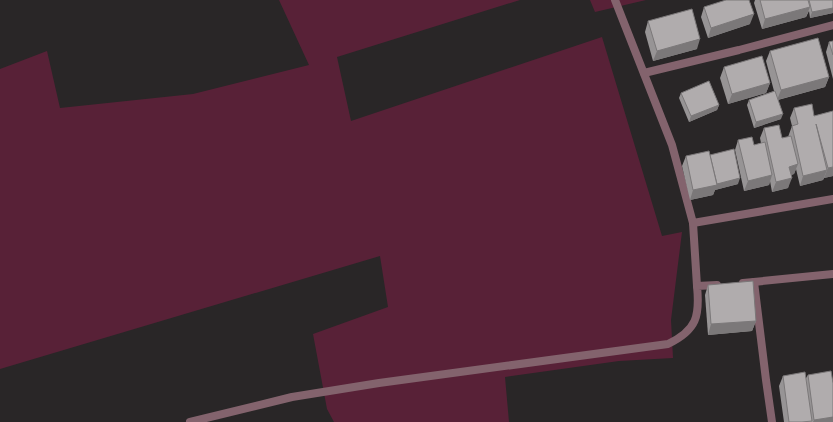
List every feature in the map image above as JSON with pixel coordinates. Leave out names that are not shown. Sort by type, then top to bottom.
[{"type":"street","points":[[190,422],[292,397],[379,383],[668,344],[682,338],[691,329],[696,318],[698,307],[692,223],[672,144],[615,0]]},
{"type":"street","points":[[644,73],[833,25]]},
{"type":"street","points":[[692,223],[833,199]]},
{"type":"street","points":[[697,286],[833,274]]},
{"type":"street","points":[[754,282],[772,422]]},
{"type":"shaded area","points":[[279,0],[520,0],[337,57],[351,121],[602,37],[662,236],[682,232],[671,320],[673,358],[619,361],[505,377],[509,422],[334,422],[327,409],[313,334],[388,307],[380,256],[0,369],[0,69],[47,51],[60,108],[193,94],[309,65]]},
{"type":"shaded area","points":[[590,0],[646,0],[595,12]]},
{"type":"building","points":[[726,0],[749,0],[754,14],[711,28],[704,7]]},
{"type":"building","points":[[760,0],[808,0],[810,7],[765,19]]},
{"type":"building","points":[[809,0],[833,0],[833,8],[812,12]]},
{"type":"building","points":[[692,9],[700,39],[657,51],[648,21]]},
{"type":"building","points":[[818,38],[829,77],[781,90],[770,51]]},
{"type":"building","points":[[833,41],[833,55],[829,42]]},
{"type":"building","points":[[762,56],[770,83],[732,94],[724,67]]},
{"type":"building","points":[[709,81],[719,105],[691,116],[681,93]]},
{"type":"building","points":[[775,91],[783,114],[756,122],[749,100]]},
{"type":"building","points":[[812,104],[814,116],[833,111],[833,167],[828,168],[816,124],[827,170],[803,176],[792,126],[798,124],[794,108]]},
{"type":"building","points":[[779,125],[782,138],[791,136],[798,164],[789,167],[792,178],[776,182],[764,128]]},
{"type":"building","points":[[752,137],[754,145],[765,142],[772,175],[748,181],[738,140]]},
{"type":"building","points":[[734,149],[740,178],[717,184],[710,155]]},
{"type":"building","points":[[709,151],[717,185],[693,190],[686,156]]},
{"type":"building","points":[[753,281],[756,321],[711,324],[708,285]]},
{"type":"building","points":[[831,371],[833,383],[833,417],[814,420],[808,375]]},
{"type":"building","points":[[805,372],[812,421],[789,422],[783,376]]}]
